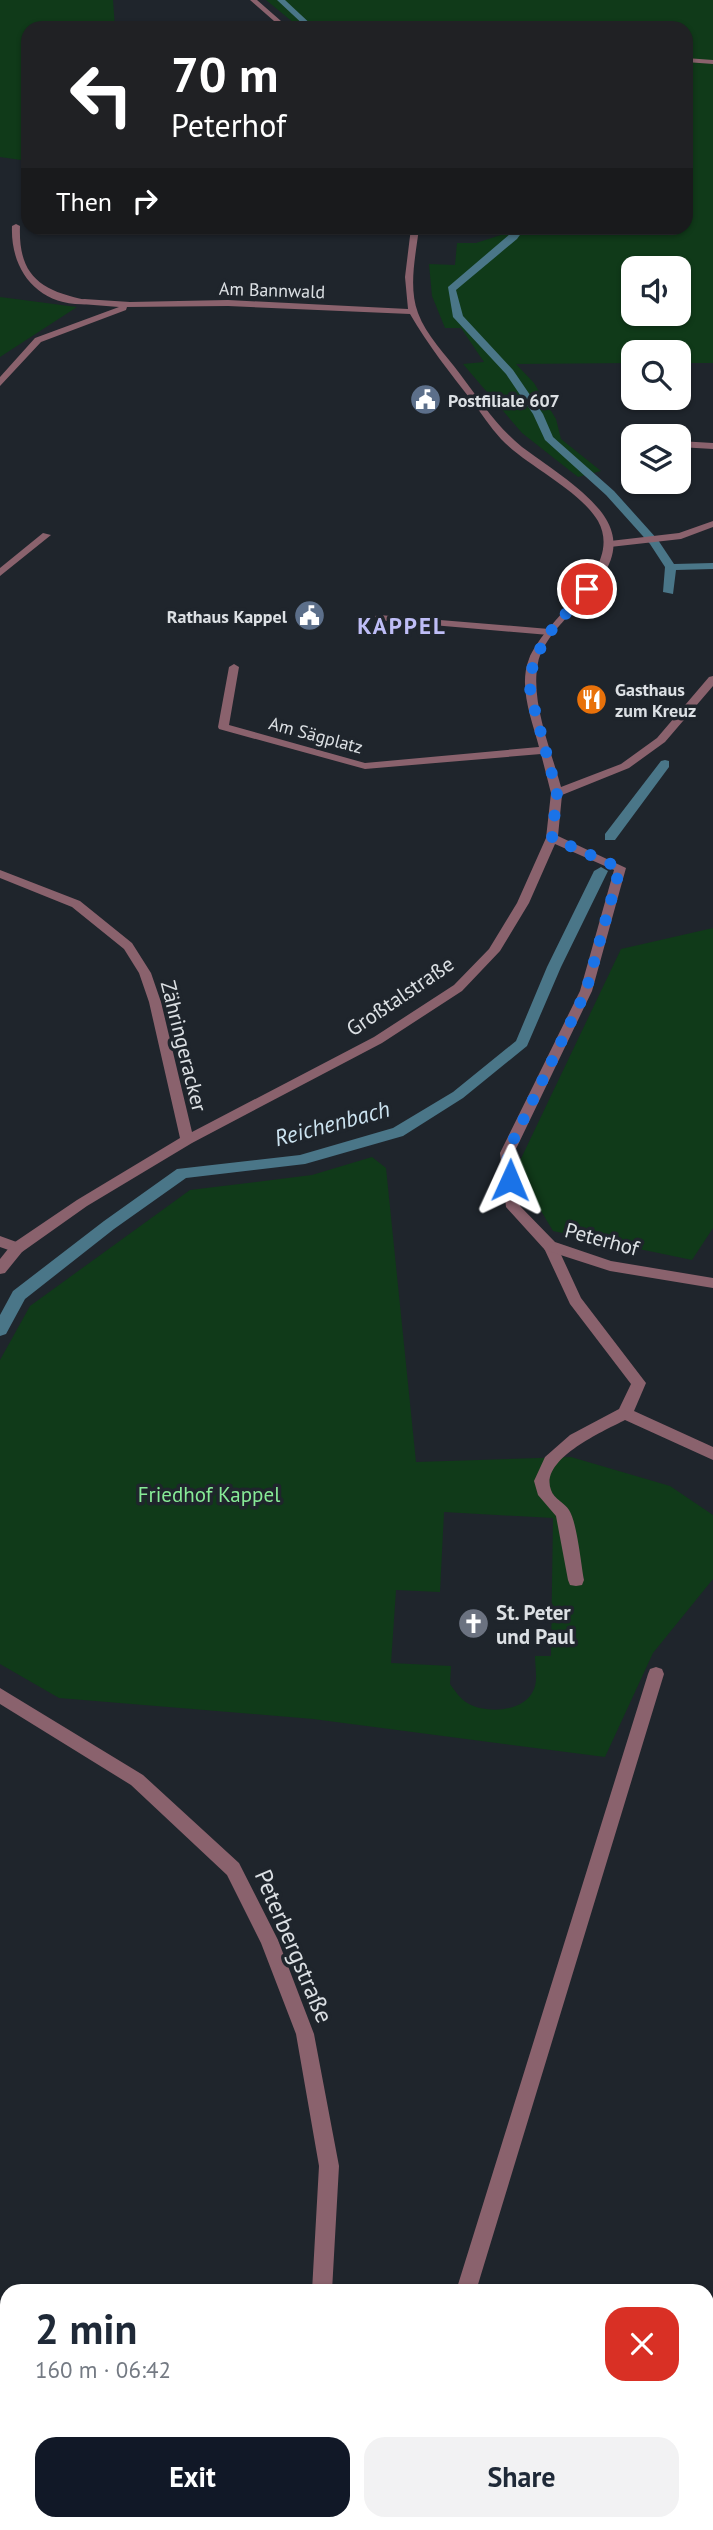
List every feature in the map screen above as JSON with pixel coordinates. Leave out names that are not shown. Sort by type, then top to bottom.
[{"type":"street","points":[[253,0],[278,21]]},
{"type":"street","points":[[693,61],[713,62]]},
{"type":"street","name":"Am Bannwald","points":[[16,226],[14,242],[22,270],[45,291],[66,301],[130,305],[228,303],[413,312]]},
{"type":"street","points":[[414,235],[409,278],[413,312],[456,377],[505,438],[579,495],[602,520],[610,544],[676,536],[713,524]]},
{"type":"street","name":"Am Bannwald","points":[[0,383],[38,340],[130,305]]},
{"type":"street","points":[[691,445],[713,446]]},
{"type":"street","points":[[0,573],[46,535]]},
{"type":"street","name":"Großtalstraße","points":[[0,1269],[17,1248],[82,1203],[187,1140],[378,1040],[458,988],[494,951],[523,903],[552,838],[557,793],[530,692],[533,661],[550,632],[600,575],[610,544]]},
{"type":"street","points":[[379,618],[550,632]]},
{"type":"street","name":"Am Sägplatz","points":[[233,667],[223,727],[365,766],[546,750]]},
{"type":"street","points":[[557,793],[625,766],[662,740],[713,680]]},
{"type":"street","name":"Peterhof","points":[[552,838],[620,868],[586,991],[507,1153],[513,1207],[550,1246],[610,1266],[713,1283]]},
{"type":"street","name":"Zähringeracker","points":[[0,874],[76,904],[128,946],[145,973],[155,1002],[187,1140]]},
{"type":"street","points":[[0,1241],[17,1248]]},
{"type":"street","points":[[550,1246],[575,1300],[639,1383],[625,1413],[575,1439],[550,1461],[542,1481],[543,1491],[563,1513],[576,1580]]},
{"type":"street","points":[[625,1413],[713,1454]]},
{"type":"street","points":[[468,2284],[656,1674]]},
{"type":"street","name":"Peterbergstraße","points":[[0,1695],[137,1780],[233,1869],[269,1940],[305,2034],[329,2166],[322,2284]]},
{"type":"green space","points":[[0,0],[113,0],[114,21],[21,21],[21,160],[0,157]]},
{"type":"green space","points":[[266,0],[713,0],[713,363],[691,363],[691,340],[621,340],[621,363],[516,364],[534,383],[556,419],[561,439],[601,471],[578,477],[522,433],[463,364],[484,362],[461,328],[445,328],[432,296],[429,264],[455,265],[457,243],[476,243],[501,235],[693,235],[693,21],[292,21]]},
{"type":"green space","points":[[0,297],[77,307],[0,357]]},
{"type":"green space","points":[[713,928],[713,1228],[692,1260],[553,1231],[516,1169],[621,949]]},
{"type":"green space","name":"Friedhof Kappel","points":[[372,1157],[386,1168],[416,1462],[571,1457],[670,1486],[713,1515],[713,1579],[653,1653],[605,1757],[313,1719],[59,1698],[0,1664],[0,1360],[30,1306],[190,1190],[312,1175]],"holes":[[[444,1512],[553,1518],[551,1656],[535,1656],[536,1682],[529,1697],[505,1709],[477,1707],[463,1700],[450,1684],[451,1666],[391,1663],[396,1590],[440,1592]]]},
{"type":"waterway","name":"Reichenbach","points":[[281,0],[304,21]]},
{"type":"waterway","name":"Reichenbach","points":[[516,235],[451,289],[458,317],[510,372],[538,414],[549,438],[610,493],[654,542],[671,567]]},
{"type":"waterway","points":[[671,567],[713,566]]},
{"type":"waterway","name":"Reichenbach","points":[[669,592],[671,567]]},
{"type":"waterway","name":"Reichenbach","points":[[610,837],[665,764]]},
{"type":"waterway","name":"Reichenbach","points":[[0,1330],[19,1295],[109,1225],[182,1173],[300,1160],[398,1132],[458,1095],[522,1043],[554,967],[601,871]]},
{"type":"place","name":"Postfiliale 607","points":[[425,400]]},
{"type":"place","name":"Rathaus Kappel","points":[[310,616]]},
{"type":"place","name":"Gasthaus zum Kreuz","points":[[592,699]]},
{"type":"place","name":"St. Peter und Paul","points":[[473,1624]]},
{"type":"district","name":"KAPPEL","points":[[402,625]]},
{"type":"route","points":[[510,1180],[507,1153],[586,991],[620,868],[552,838],[557,793],[530,692],[533,661],[550,632],[587,589]]}]
